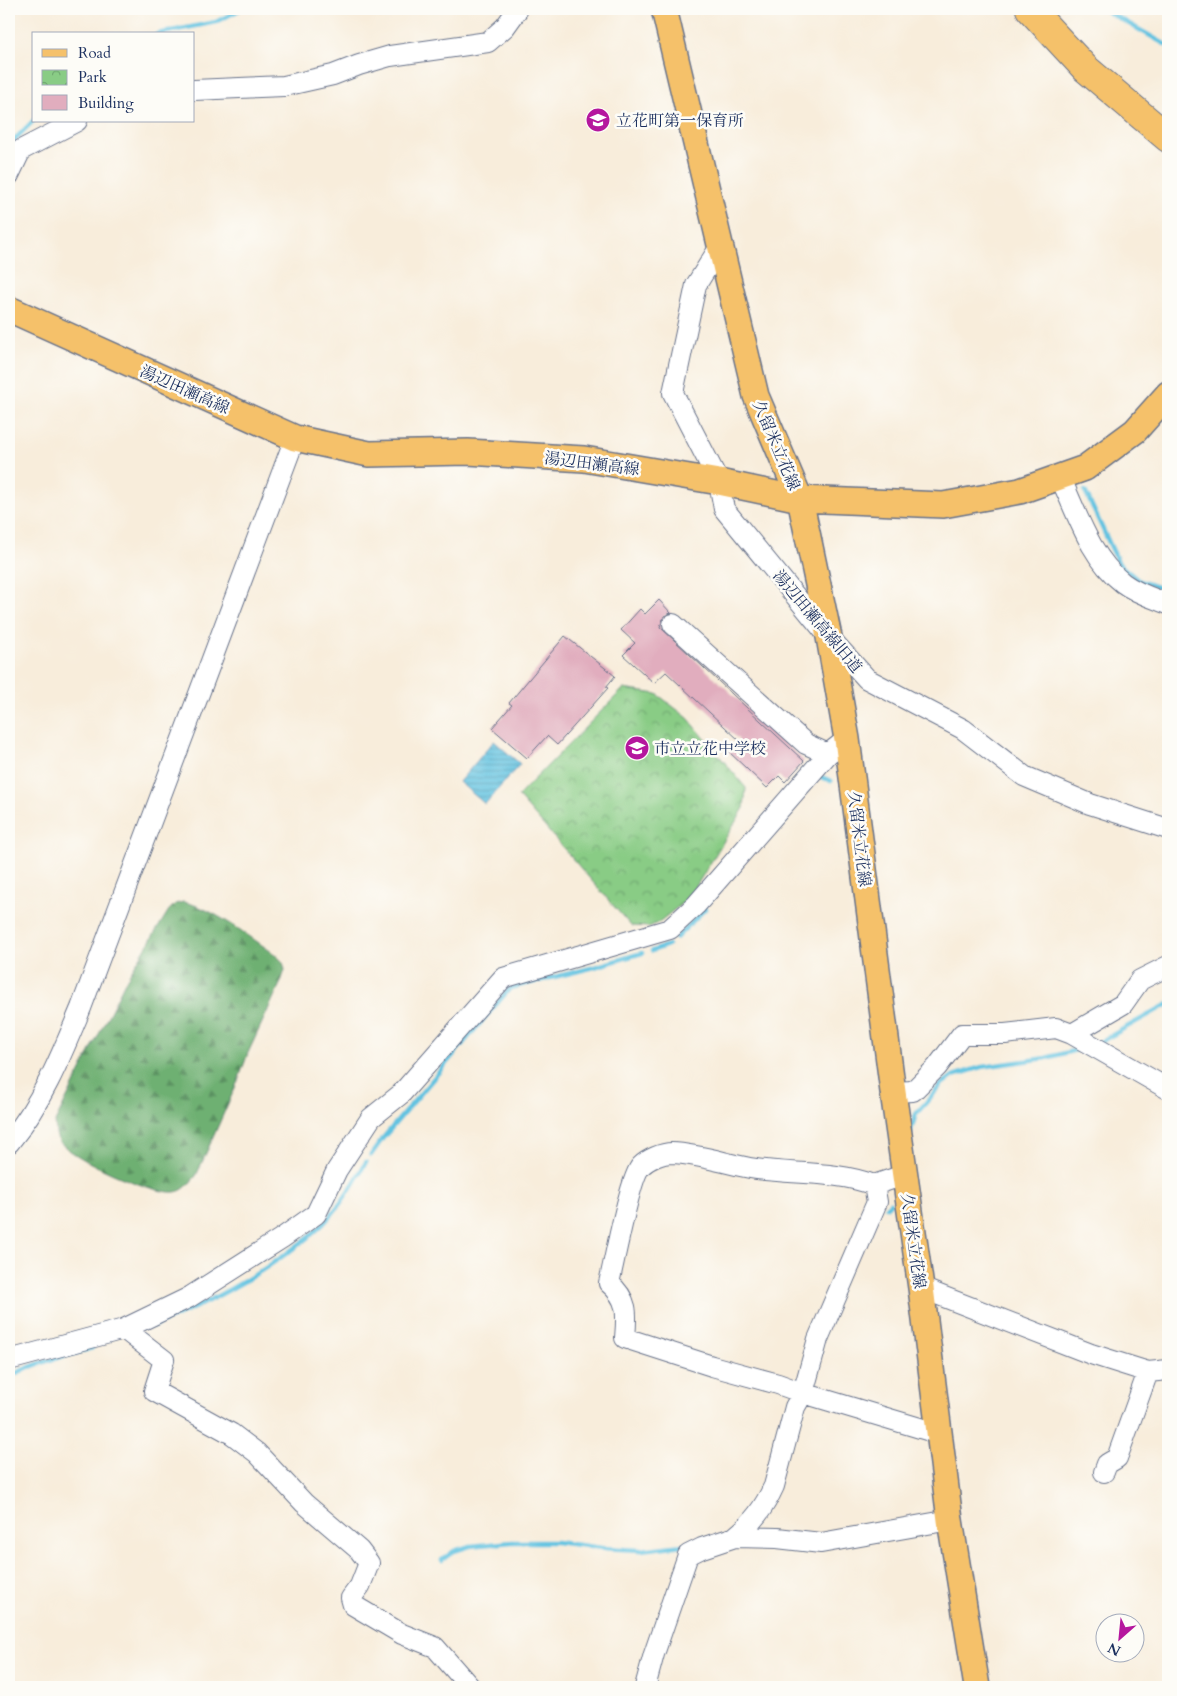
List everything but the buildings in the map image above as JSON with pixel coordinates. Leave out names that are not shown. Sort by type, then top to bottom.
[{"type":"highway","points":[[1030,9],[1085,68],[1168,138]]},
{"type":"main road","name":"久留米立花線","points":[[664,9],[756,396],[800,499],[830,637],[838,746],[893,1092],[921,1288],[950,1520],[977,1687]]},
{"type":"main road","name":"湯辺田瀬高線","points":[[9,309],[295,438],[368,454],[468,452],[584,459],[719,482],[800,499],[943,505],[1020,491],[1085,468],[1135,431],[1168,394]]},
{"type":"street","points":[[195,90],[284,86],[332,75],[390,56],[488,42],[505,27],[518,9]]},
{"type":"street","points":[[9,174],[21,150],[75,122]]},
{"type":"street","name":"湯辺田瀬高線旧道","points":[[721,245],[696,285],[673,393],[719,482],[724,508],[867,679],[963,729],[1024,776],[1090,804],[1168,829]]},
{"type":"street","points":[[9,1143],[42,1096],[80,1010],[295,438]]},
{"type":"street","points":[[1060,477],[1095,552],[1108,568],[1123,583],[1141,594],[1168,604]]},
{"type":"street","points":[[673,624],[806,744],[838,746]]},
{"type":"street","points":[[9,1360],[124,1329],[188,1298],[252,1259],[316,1214],[337,1170],[371,1118],[401,1094],[503,978],[670,929],[696,905],[838,746]]},
{"type":"street","points":[[1072,1034],[1123,1004],[1140,980],[1168,966]]},
{"type":"street","points":[[893,1092],[913,1091],[936,1067],[962,1034],[1005,1034],[1056,1028],[1072,1034],[1168,1089]]},
{"type":"street","points":[[904,1175],[874,1185],[861,1180],[752,1168],[692,1155],[670,1153],[658,1156],[640,1167],[632,1186],[609,1283],[618,1291],[627,1311],[626,1338],[940,1434]]},
{"type":"street","points":[[735,1537],[752,1522],[774,1486],[795,1407],[803,1393],[818,1339],[877,1202],[874,1185]]},
{"type":"street","points":[[921,1288],[1092,1354],[1148,1372],[1168,1370]]},
{"type":"street","points":[[124,1329],[164,1360],[154,1390],[232,1434],[257,1453],[304,1503],[359,1550],[369,1563],[360,1586],[351,1598],[353,1605],[402,1634],[435,1647],[470,1687]]},
{"type":"street","points":[[1104,1472],[1107,1464],[1116,1458],[1148,1372]]},
{"type":"street","points":[[645,1687],[654,1654],[688,1555],[702,1548],[735,1537],[777,1538],[821,1543],[950,1520]]},
{"type":"green space","points":[[623,689],[657,694],[688,718],[746,788],[744,808],[689,898],[659,922],[649,927],[631,926],[518,796]]},
{"type":"green space","points":[[183,902],[206,910],[244,932],[276,955],[283,962],[285,970],[196,1176],[184,1188],[175,1192],[150,1188],[132,1182],[80,1157],[59,1141],[55,1122],[127,978],[169,910],[175,904]]},
{"type":"water","points":[[494,741],[520,764],[485,804],[459,782]]},
{"type":"waterway","points":[[167,32],[216,22],[241,9]]},
{"type":"waterway","points":[[357,9],[384,13],[411,9]]},
{"type":"waterway","points":[[1103,9],[1168,46]]},
{"type":"waterway","points":[[9,145],[32,122]]},
{"type":"waterway","points":[[1085,491],[1119,564],[1138,580],[1168,591]]},
{"type":"waterway","points":[[819,776],[831,781]]},
{"type":"waterway","points":[[676,938],[705,909]]},
{"type":"waterway","points":[[652,951],[668,945]]},
{"type":"waterway","points":[[371,1155],[383,1138],[510,988],[642,953]]},
{"type":"waterway","points":[[1100,1042],[1168,1004]]},
{"type":"waterway","points":[[910,1133],[916,1114],[942,1084],[953,1076],[982,1067],[1046,1058],[1084,1048]]},
{"type":"waterway","points":[[153,1326],[207,1302],[241,1283],[304,1241],[337,1208],[366,1162]]},
{"type":"waterway","points":[[886,1207],[890,1203]]},
{"type":"waterway","points":[[9,1377],[39,1364],[92,1348]]},
{"type":"waterway","points":[[442,1560],[454,1551],[470,1546],[512,1542],[556,1542],[602,1548],[640,1550],[691,1544]]},
{"type":"place","name":"立花町第一保育所","points":[[598,120]]},
{"type":"place","name":"市立立花中学校","points":[[637,748]]}]
